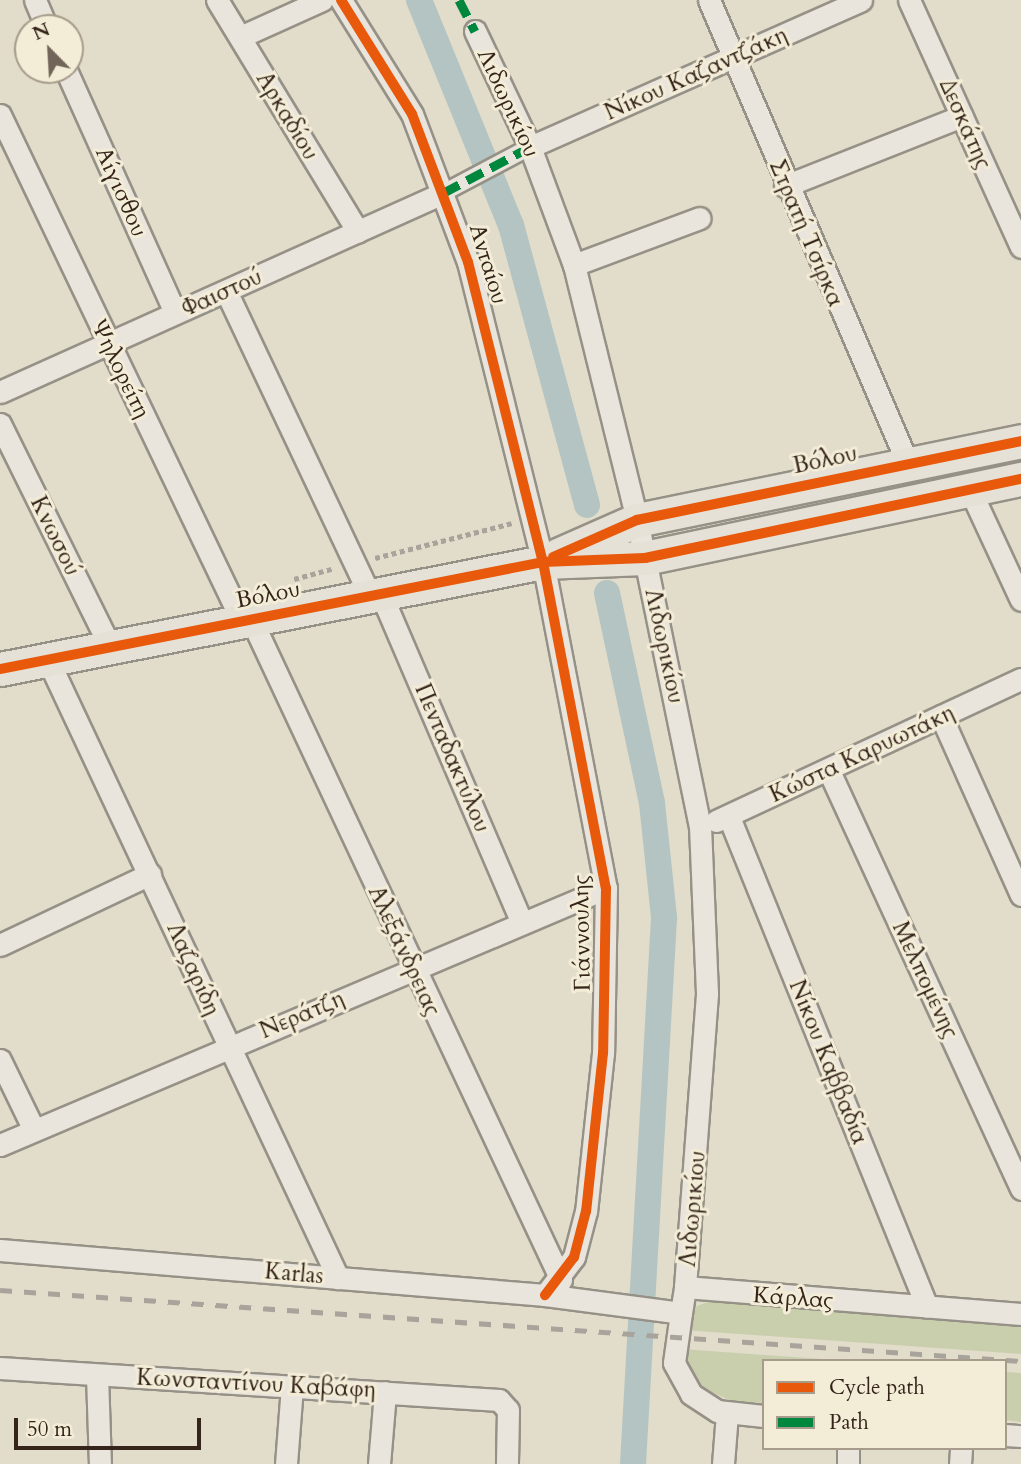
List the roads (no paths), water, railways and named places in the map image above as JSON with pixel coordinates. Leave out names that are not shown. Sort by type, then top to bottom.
[{"type":"main road","name":"Βόλου","points":[[0,669],[543,562],[637,520],[1021,441]]},
{"type":"main road","points":[[543,562],[645,558],[1021,479]]},
{"type":"street","name":"Αρκαδίου","points":[[217,0],[358,232]]},
{"type":"street","points":[[240,37],[323,0]]},
{"type":"street","name":"Ανταίου","points":[[341,0],[412,114],[468,262],[543,562]]},
{"type":"street","name":"Στρατή Τσίρκα","points":[[709,0],[785,186],[908,464]]},
{"type":"street","name":"Νίκου Καζαντζάκη","points":[[530,147],[862,0]]},
{"type":"street","name":"Δεσκάτης","points":[[909,0],[1021,247]]},
{"type":"street","name":"Λιδωρικίου","points":[[475,31],[530,147],[575,265],[637,520],[701,826],[707,994],[685,1287]]},
{"type":"street","name":"Αίγισθου","points":[[72,84],[175,313]]},
{"type":"street","name":"Ψηλορείτη","points":[[0,115],[108,344],[247,620]]},
{"type":"street","points":[[785,186],[962,116]]},
{"type":"street","points":[[443,193],[475,173],[530,147]]},
{"type":"street","name":"Φαιστού","points":[[0,392],[443,193]]},
{"type":"street","points":[[575,265],[700,218]]},
{"type":"street","name":"Πενταδακτύλου","points":[[226,290],[375,595],[522,923]]},
{"type":"street","name":"Κνωσού","points":[[0,424],[110,647]]},
{"type":"street","points":[[970,490],[1021,600]]},
{"type":"street","name":"Γιάννουλης","points":[[543,562],[606,888],[603,1053],[586,1211],[561,1280],[545,1295]]},
{"type":"street","name":"Αλεξάνδρειας","points":[[247,620],[561,1280]]},
{"type":"street","name":"Λαζαρίδη","points":[[48,660],[338,1278]]},
{"type":"street","name":"Κώστα Καρυωτάκη","points":[[701,826],[729,817],[1021,679]]},
{"type":"street","points":[[941,716],[1021,895]]},
{"type":"street","name":"Μελπομένης","points":[[829,771],[1021,1189]]},
{"type":"street","name":"Νίκου Καββαδία","points":[[729,817],[927,1307]]},
{"type":"street","points":[[0,945],[150,874]]},
{"type":"street","name":"Νεράτζη","points":[[0,1145],[228,1046],[606,888]]},
{"type":"street","points":[[0,1060],[34,1130]]},
{"type":"street","name":"Karlas","points":[[0,1250],[545,1295],[587,1303],[675,1312]]},
{"type":"street","points":[[685,1287],[675,1312],[673,1348],[678,1376],[697,1400],[727,1413],[762,1416]]},
{"type":"street","name":"Κάρλας","points":[[685,1287],[1021,1314]]},
{"type":"street","name":"Κωνσταντίνου Καβάφη","points":[[0,1368],[499,1401],[508,1410],[507,1464]]},
{"type":"street","points":[[97,1375],[100,1464]]},
{"type":"street","points":[[286,1464],[292,1386]]},
{"type":"street","points":[[379,1464],[385,1392]]},
{"type":"street","points":[[723,1464],[727,1413]]},
{"type":"waterway","points":[[419,0],[511,225],[587,505]]},
{"type":"waterway","points":[[607,593],[652,803],[664,918],[633,1464]]},
{"type":"railway","points":[[0,1290],[992,1359]]},
{"type":"railway","points":[[1007,1360],[1021,1361]]}]
